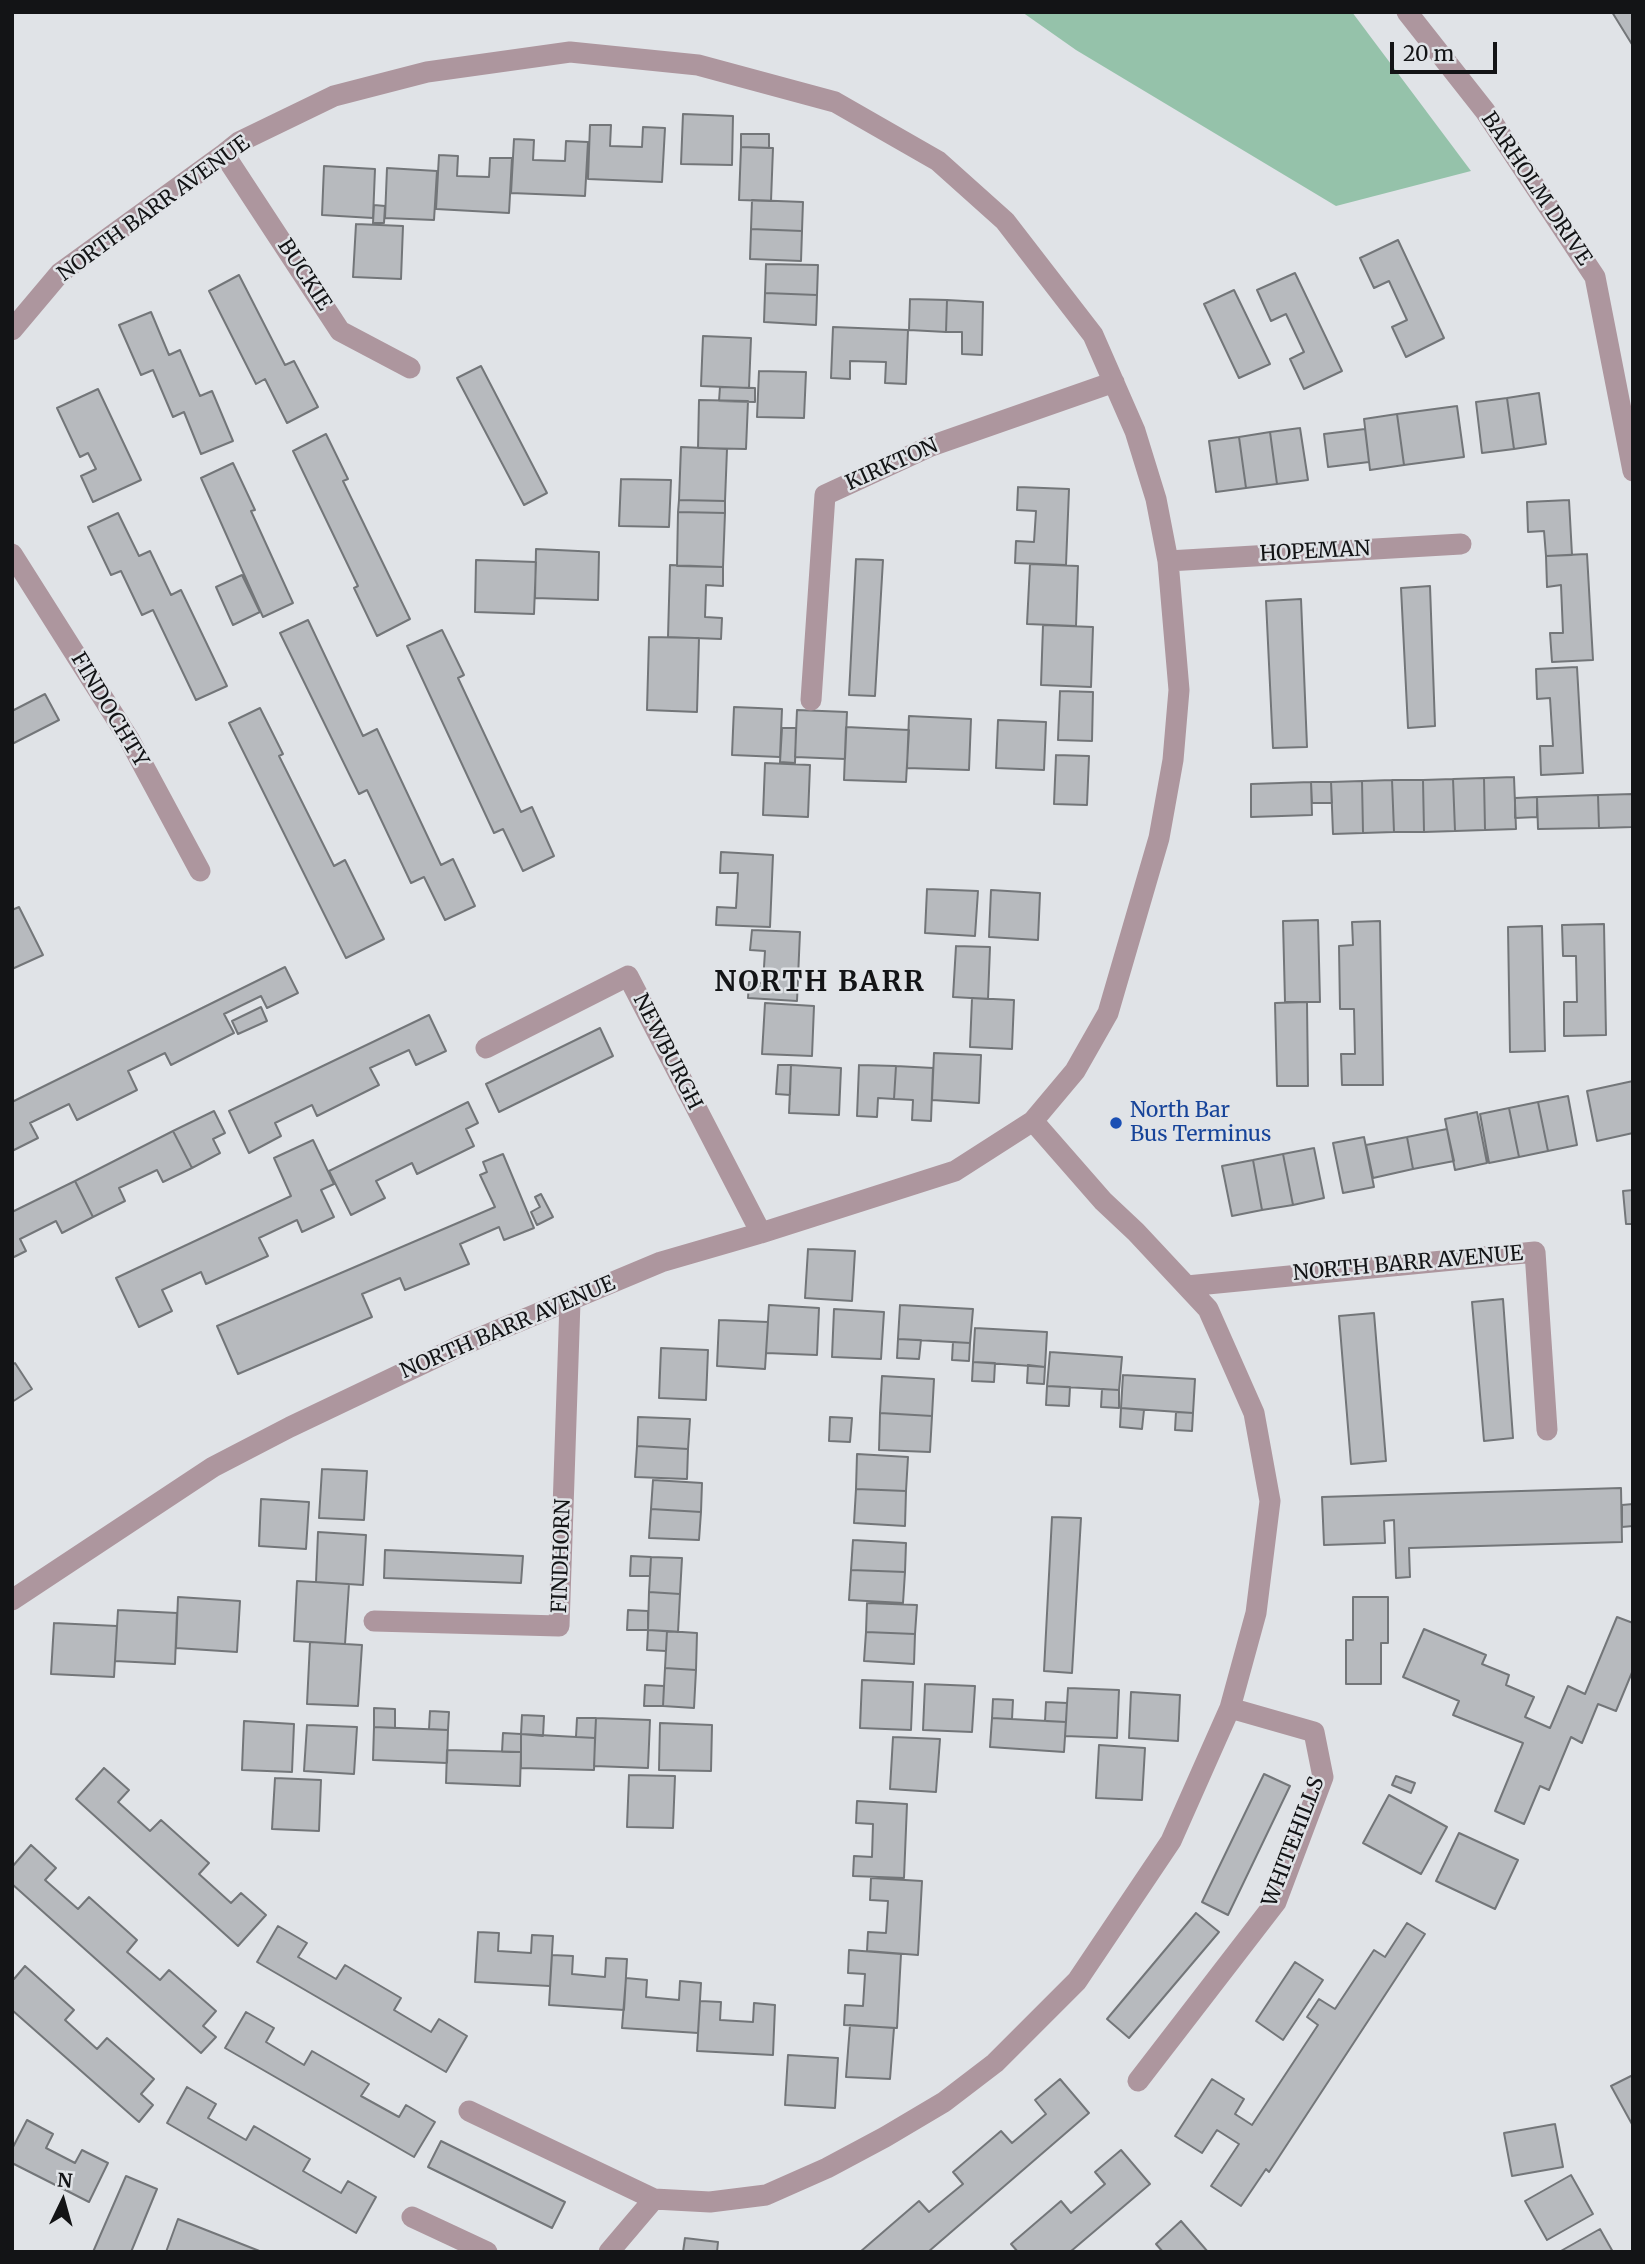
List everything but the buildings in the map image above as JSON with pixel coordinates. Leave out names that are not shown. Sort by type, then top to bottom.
[{"type":"street","name":"BARHOLM DRIVE","points":[[1407,12],[1485,111],[1595,277],[1633,471]]},
{"type":"street","name":"NORTH BARR AVENUE","points":[[12,330],[60,273],[239,142],[334,96],[427,72],[570,52],[698,65],[835,102],[938,161],[1005,221],[1093,335],[1139,442],[1156,499],[1168,561],[1180,690],[1173,760],[1159,838],[1108,1013],[1075,1071],[1032,1121],[954,1171],[661,1262],[460,1346],[213,1467],[12,1600]]},
{"type":"street","name":"BUCKIE","points":[[224,154],[340,331],[410,368]]},
{"type":"street","name":"KIRKTON","points":[[811,700],[825,495],[931,446],[1114,382]]},
{"type":"street","name":"HOPEMAN","points":[[1168,561],[1461,544]]},
{"type":"street","name":"FINDOCHTY","points":[[12,554],[129,739],[200,871]]},
{"type":"street","name":"NEWBURGH","points":[[486,1048],[628,976],[761,1233]]},
{"type":"street","points":[[469,2111],[654,2199],[710,2202],[766,2195],[827,2168],[885,2137],[944,2102],[995,2063],[1077,1981],[1171,1841],[1230,1708],[1256,1613],[1269,1501],[1254,1413],[1208,1309],[1103,1201],[1032,1121]]},
{"type":"street","name":"NORTH BARR AVENUE","points":[[1186,1286],[1535,1252],[1547,1430]]},
{"type":"street","name":"FINDHORN","points":[[374,1621],[559,1626],[570,1302]]},
{"type":"street","name":"WHITEHILLS","points":[[1139,2081],[1276,1902],[1323,1777],[1314,1732],[1230,1708]]},
{"type":"street","points":[[609,2252],[654,2199]]},
{"type":"street","points":[[412,2217],[487,2252]]},
{"type":"green space","points":[[1022,12],[1352,12],[1471,171],[1336,206],[1076,50]]},
{"type":"place","name":"North Bar Bus Terminus","points":[[1116,1123]]},
{"type":"district","name":"NORTH BARR","points":[[820,983]]}]
